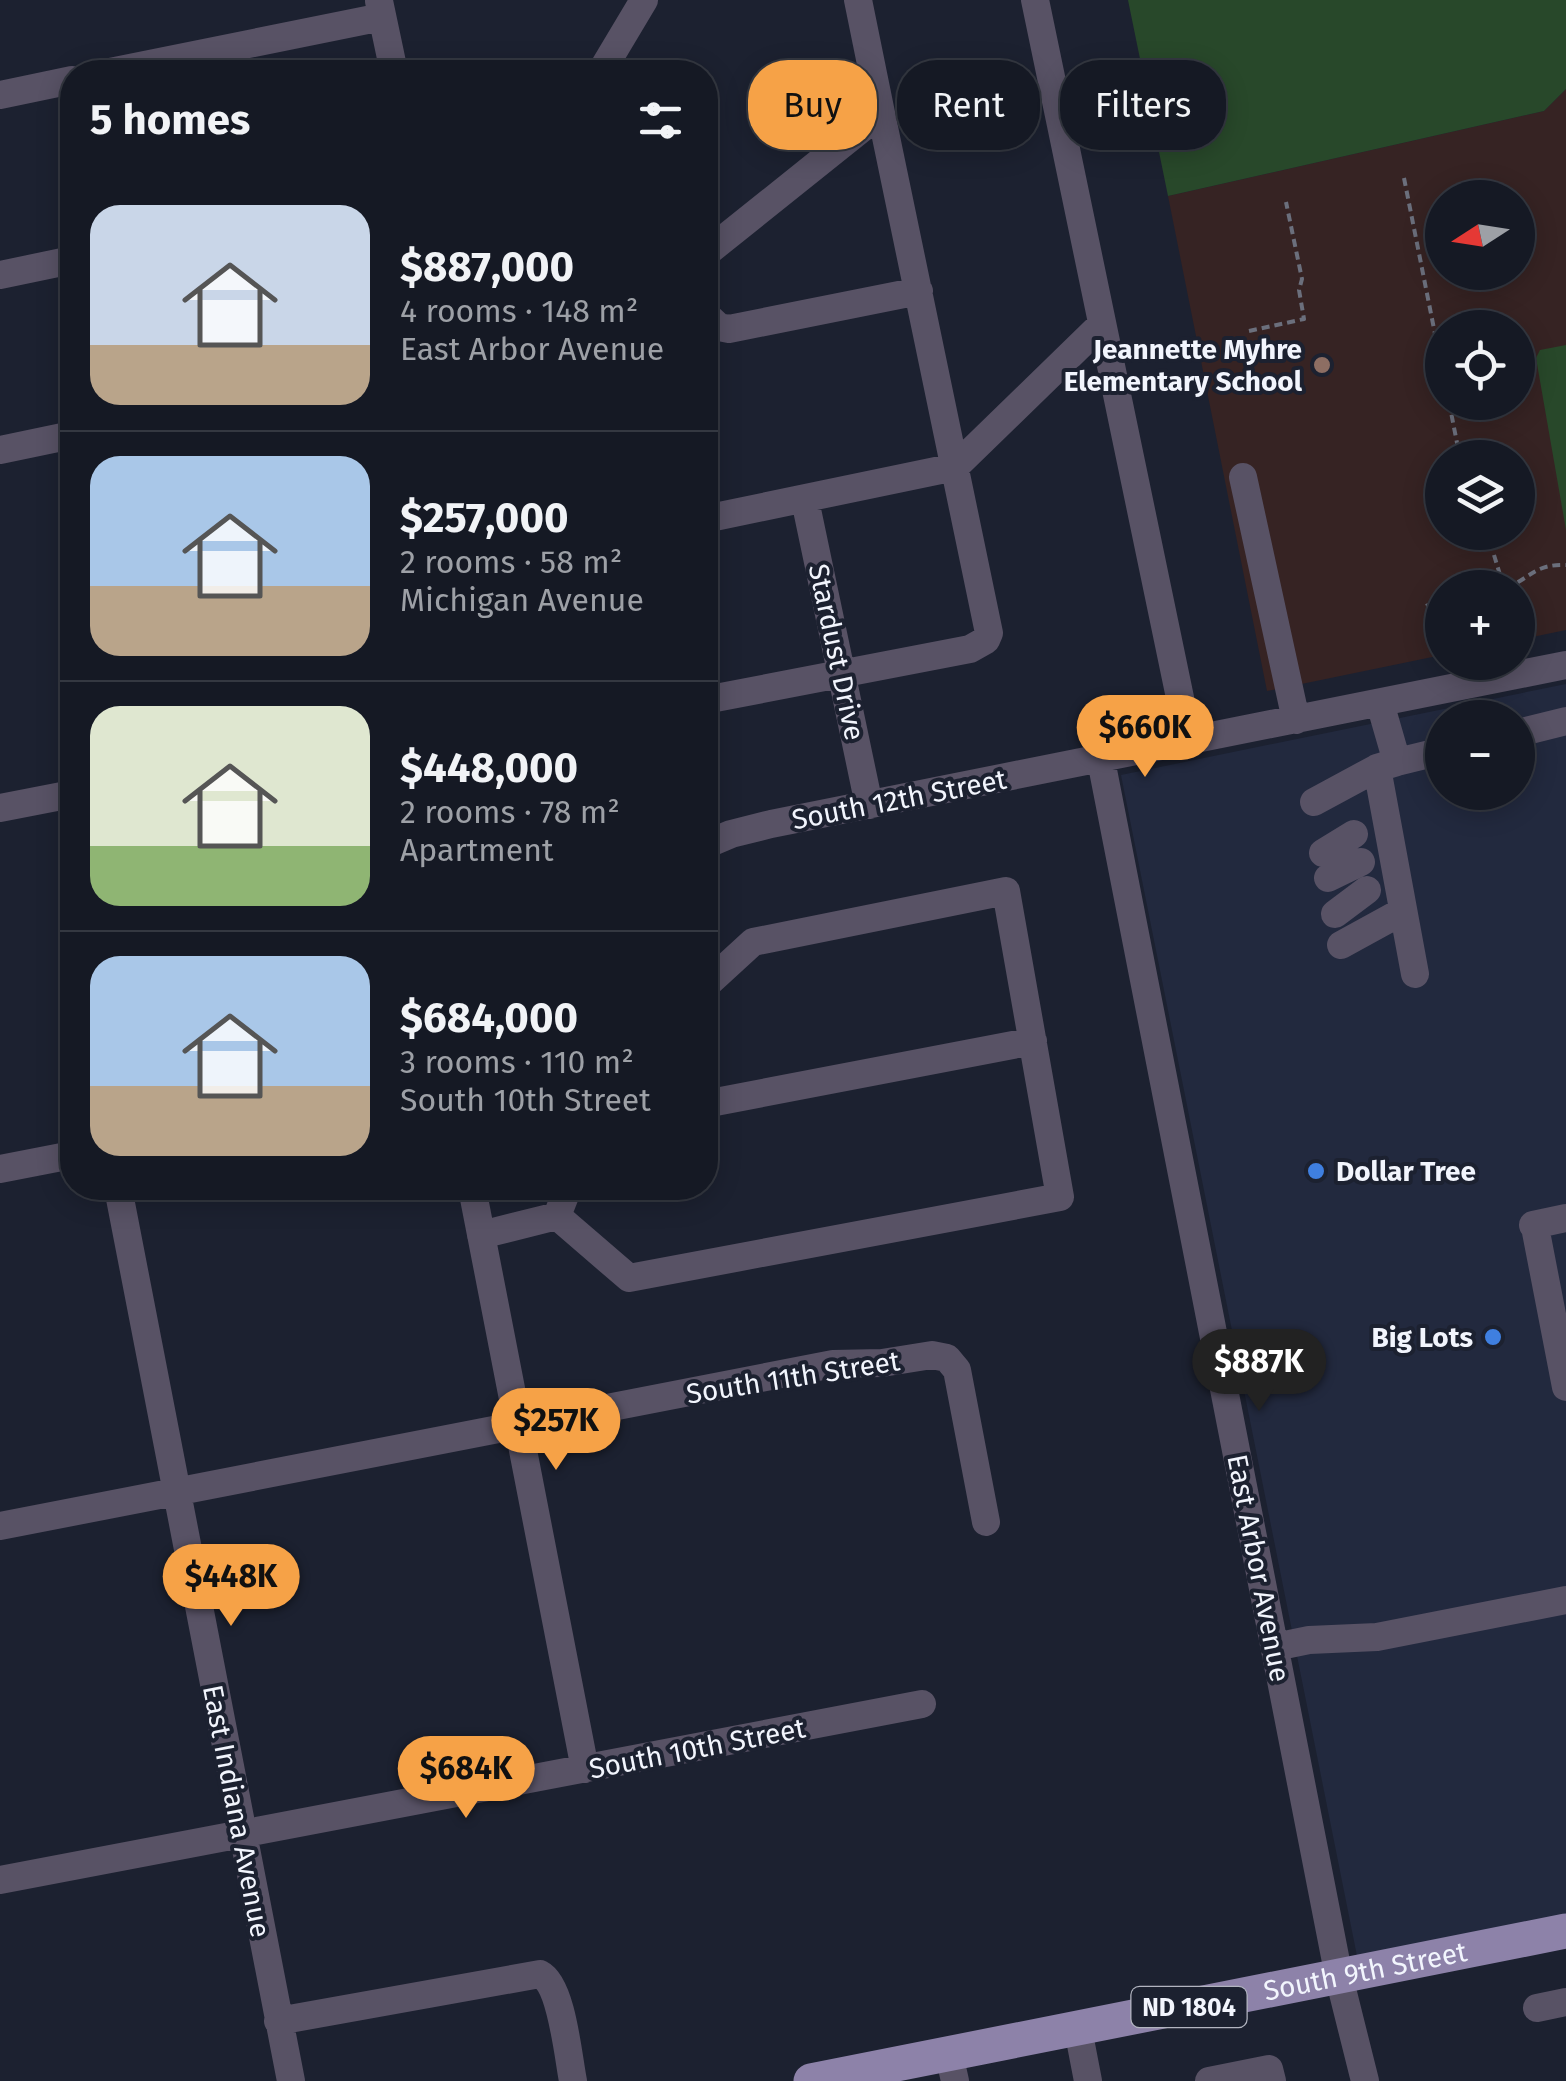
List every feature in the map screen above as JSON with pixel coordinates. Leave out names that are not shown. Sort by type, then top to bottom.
[{"type":"main road","name":"South 9th Street","points":[[811,2081],[952,2068],[1078,2029],[1566,1931]]},
{"type":"street","points":[[607,60],[644,0]]},
{"type":"street","points":[[718,698],[970,649],[986,640],[989,624],[858,0]]},
{"type":"street","points":[[1034,0],[1190,741]]},
{"type":"street","points":[[162,60],[381,9],[392,60]]},
{"type":"street","points":[[0,95],[60,82]]},
{"type":"street","points":[[718,244],[881,113]]},
{"type":"street","points":[[0,275],[60,262]]},
{"type":"street","points":[[718,325],[729,330],[919,290]]},
{"type":"street","points":[[718,517],[955,467],[1102,324]]},
{"type":"street","points":[[0,450],[60,438]]},
{"type":"street","points":[[1243,477],[1296,720]]},
{"type":"street","name":"Stardust Drive","points":[[805,500],[869,805]]},
{"type":"street","name":"South 12th Street","points":[[718,840],[757,827],[1566,665]]},
{"type":"street","points":[[1335,914],[1377,850],[1387,765],[1380,703]]},
{"type":"street","points":[[1535,729],[1566,722]]},
{"type":"street","points":[[1314,802],[1387,765],[1425,755]]},
{"type":"street","name":"East Arbor Avenue","points":[[1101,760],[1339,1978],[1364,2081]]},
{"type":"street","points":[[0,808],[60,796]]},
{"type":"street","points":[[1326,866],[1377,850]]},
{"type":"street","points":[[1377,850],[1404,911],[1415,974]]},
{"type":"street","points":[[557,1216],[629,1278],[1060,1196],[1006,891],[753,942],[718,974]]},
{"type":"street","points":[[1341,945],[1404,911]]},
{"type":"street","points":[[718,1101],[1032,1041]]},
{"type":"street","points":[[0,1169],[60,1157]]},
{"type":"street","name":"East Indiana Avenue","points":[[120,1200],[291,2081]]},
{"type":"street","points":[[474,1200],[584,1769]]},
{"type":"street","points":[[557,1216],[563,1200]]},
{"type":"street","points":[[481,1235],[557,1216]]},
{"type":"street","points":[[1566,1218],[1534,1229],[1566,1387]]},
{"type":"street","name":"South 11th Street","points":[[0,1526],[834,1364],[882,1363],[939,1355],[948,1358],[957,1370],[986,1522]]},
{"type":"street","points":[[1275,1647],[1309,1640],[1376,1638],[1566,1600]]},
{"type":"street","name":"South 10th Street","points":[[0,1880],[922,1704]]},
{"type":"street","points":[[278,2022],[540,1974],[555,1992],[573,2081]]},
{"type":"street","points":[[1537,2008],[1566,2002]]},
{"type":"street","points":[[1078,2029],[1088,2081]]},
{"type":"street","points":[[1209,2081],[1270,2069],[1272,2081]]},
{"type":"path","points":[[1404,178],[1430,310]]},
{"type":"path","points":[[1250,330],[1304,319],[1299,290],[1302,279],[1286,202]]},
{"type":"path","points":[[1494,555],[1499,570]]},
{"type":"path","points":[[1533,570],[1566,565]]},
{"type":"shaded area","name":"Jeannette Myhre Elementary School","points":[[1566,89],[1566,630],[1535,636],[1535,570],[1425,570],[1425,658],[1267,691],[1168,196],[1544,111]]},
{"type":"shaded area","points":[[1566,684],[1566,1916],[1358,1961],[1121,775],[1425,713],[1425,810],[1535,810],[1535,700],[1488,700]]},
{"type":"green space","points":[[1128,0],[1566,0],[1566,89],[1544,111],[1168,196],[1159,150],[1226,150],[1226,60],[1140,60]]},
{"type":"green space","points":[[1566,345],[1566,530],[1536,358],[1540,350]]},
{"type":"place","name":"Jeannette Myhre Elementary School","points":[[1322,365]]},
{"type":"place","name":"Dollar Tree","points":[[1316,1171]]},
{"type":"place","name":"Big Lots","points":[[1493,1337]]}]
